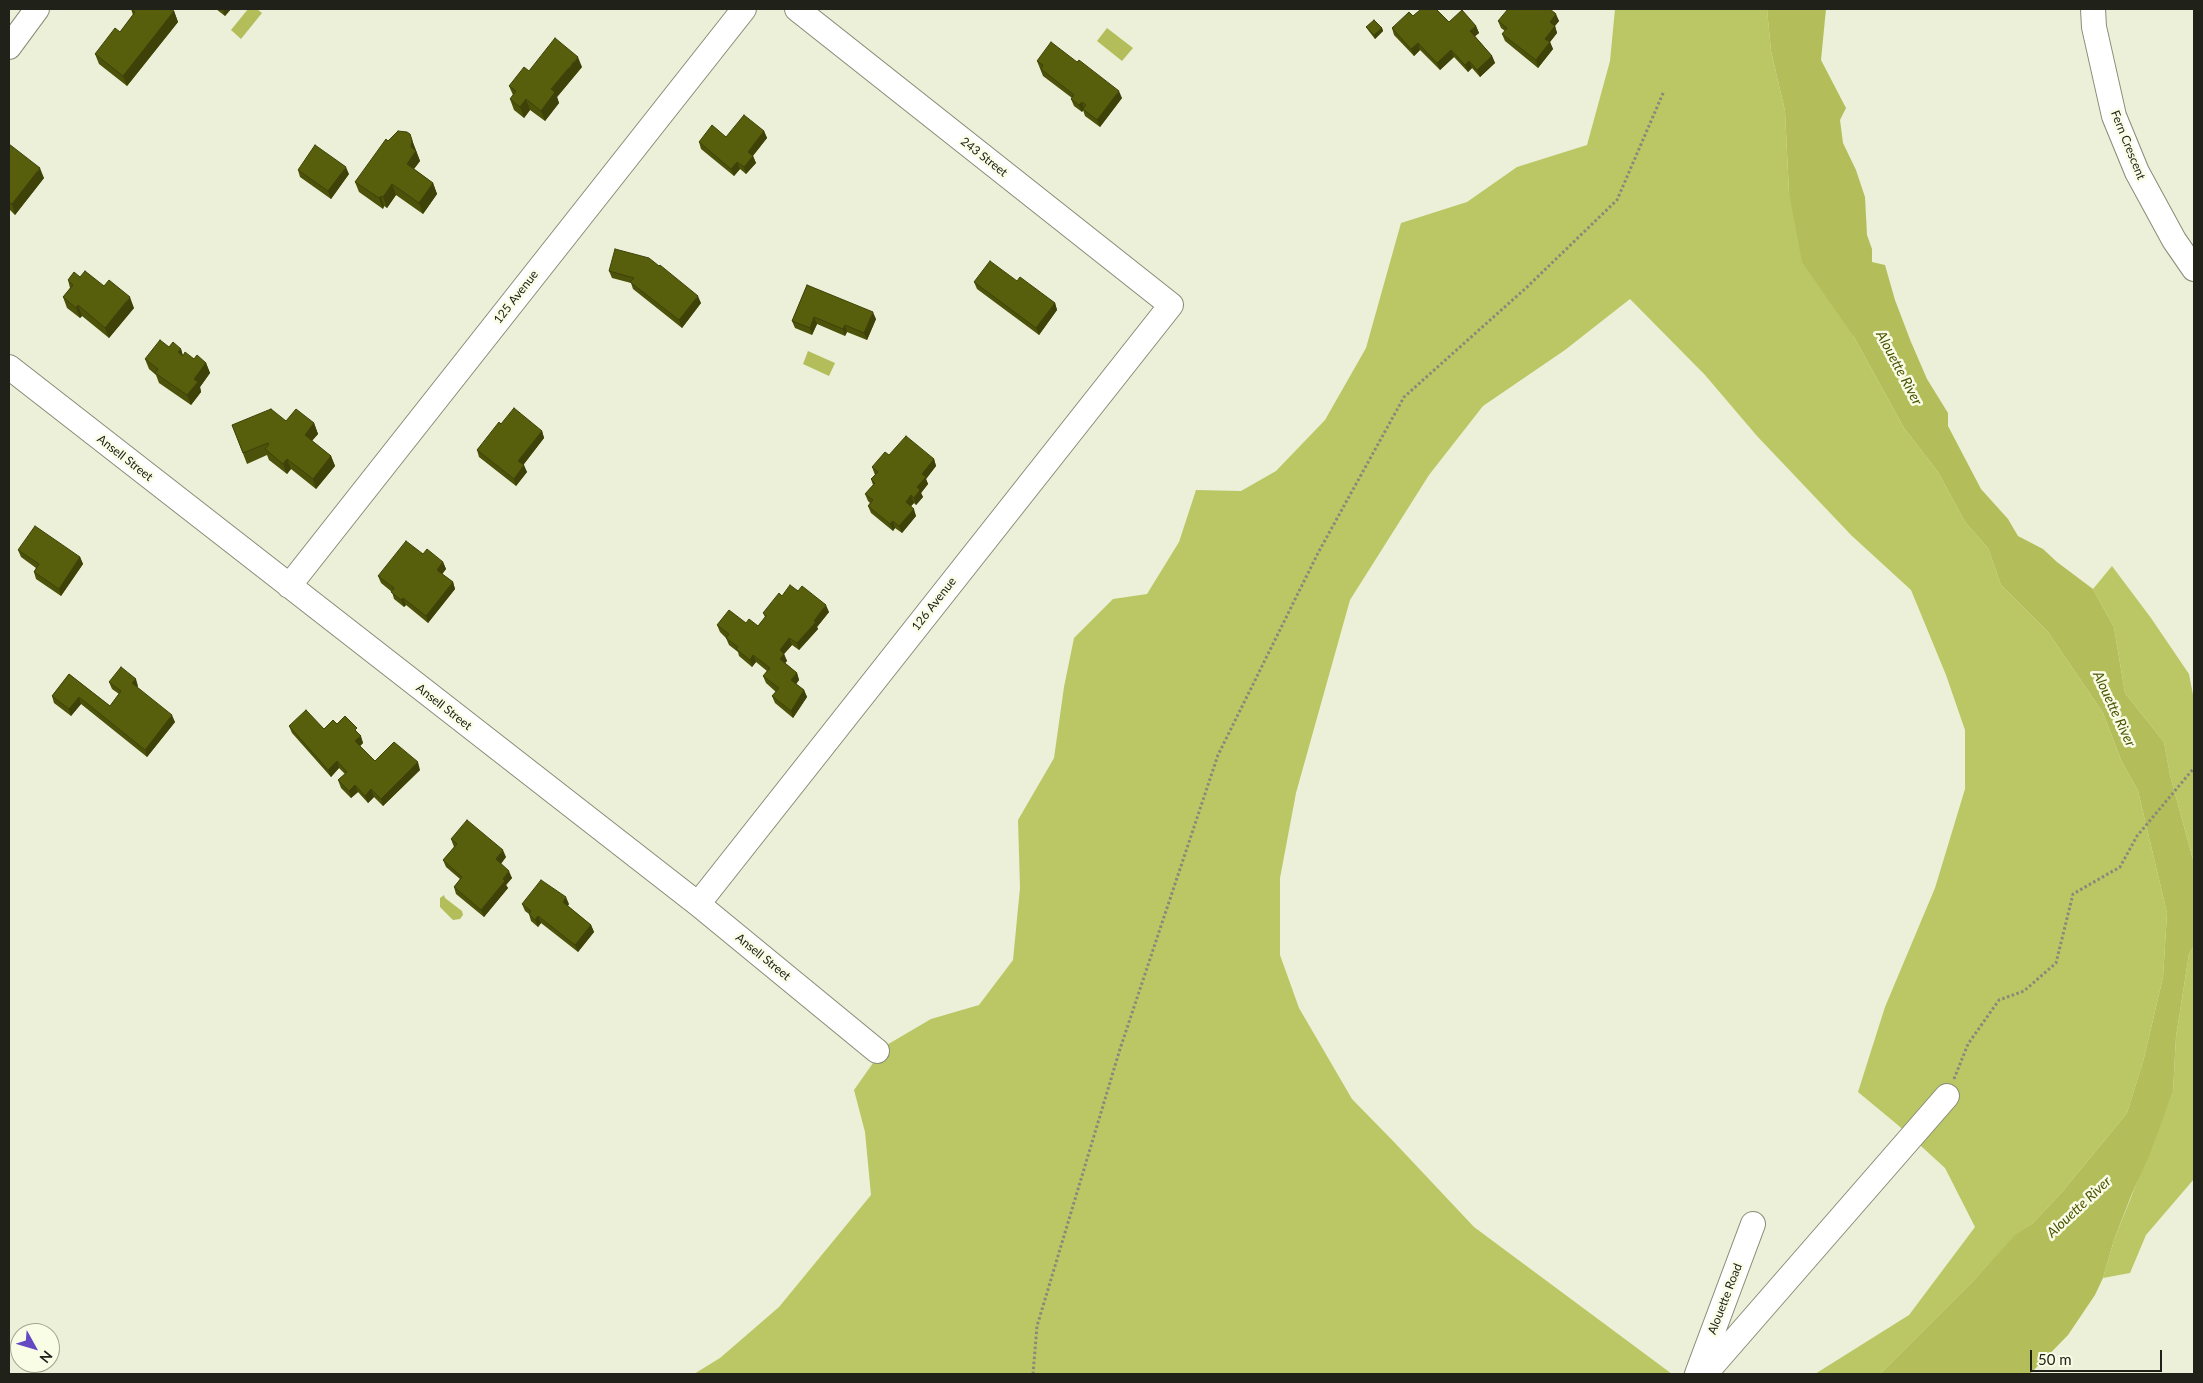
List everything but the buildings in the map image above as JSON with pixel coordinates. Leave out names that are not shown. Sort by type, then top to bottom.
[{"type":"street","points":[[9,47],[37,9]]},
{"type":"street","name":"125 Avenue","points":[[289,586],[744,9]]},
{"type":"street","name":"243 Street","points":[[797,9],[1171,305]]},
{"type":"street","name":"Fern Crescent","points":[[2093,9],[2094,27],[2114,116],[2137,172],[2174,240],[2194,269]]},
{"type":"street","name":"126 Avenue","points":[[698,904],[1171,305]]},
{"type":"street","name":"Ansell Street","points":[[9,367],[698,904],[876,1051]]},
{"type":"street","points":[[1705,1374],[1948,1096]]},
{"type":"street","name":"Alouette Road","points":[[1697,1374],[1753,1224]]},
{"type":"path","points":[[1032,1374],[1037,1326],[1120,1049],[1218,755],[1305,580],[1404,397],[1526,288],[1617,200],[1664,92]]},
{"type":"path","points":[[1948,1096],[1968,1044],[1999,1000],[2024,991],[2056,963],[2073,894],[2120,867],[2137,836],[2194,768]]},
{"type":"shaded area","points":[[1615,9],[1767,9],[1771,51],[1785,111],[1789,193],[1854,337],[1904,428],[1938,472],[1965,522],[1988,548],[2001,585],[2048,632],[2103,713],[2121,760],[2138,791],[2167,913],[2163,977],[2144,1058],[2127,1113],[2062,1192],[2033,1223],[2016,1235],[1880,1374],[1815,1374],[1909,1315],[1975,1227],[1945,1168],[1858,1092],[1885,1007],[1935,888],[1965,789],[1965,730],[1946,675],[1911,590],[1851,535],[1757,436],[1705,375],[1630,299],[1565,350],[1483,406],[1429,475],[1350,600],[1296,793],[1280,878],[1280,955],[1299,1008],[1352,1099],[1474,1227],[1672,1374],[694,1374],[720,1358],[779,1307],[871,1195],[865,1132],[854,1090],[885,1046],[931,1019],[979,1005],[1013,960],[1020,888],[1018,820],[1054,758],[1064,687],[1074,638],[1113,599],[1147,594],[1179,542],[1196,490],[1241,491],[1276,471],[1325,420],[1366,348],[1401,223],[1467,202],[1517,167],[1587,145],[1610,61]]},
{"type":"shaded area","points":[[2112,566],[2151,618],[2189,674],[2194,700],[2194,863],[2170,775],[2164,742],[2125,693],[2114,627],[2093,589]]},
{"type":"shaded area","points":[[2194,946],[2194,1179],[2146,1235],[2130,1273],[2103,1278],[2114,1240],[2173,1092],[2176,1037],[2189,954]]},
{"type":"water","points":[[248,9],[257,9],[262,13],[241,39],[231,30]]},
{"type":"water","name":"Alouette River","points":[[1767,9],[1826,9],[1821,60],[1846,108],[1840,120],[1843,143],[1856,170],[1865,197],[1867,235],[1872,249],[1872,262],[1885,265],[1895,300],[1911,342],[1927,379],[1948,413],[1948,426],[1981,489],[2008,519],[2018,536],[2043,549],[2093,589],[2114,627],[2125,693],[2164,742],[2170,775],[2194,863],[2194,946],[2189,954],[2176,1037],[2173,1092],[2114,1240],[2103,1278],[2095,1295],[2068,1335],[2030,1374],[1880,1374],[1975,1279],[2015,1235],[2033,1223],[2062,1192],[2127,1113],[2144,1058],[2163,977],[2167,913],[2138,791],[2121,760],[2103,713],[2048,632],[2001,585],[1988,548],[1965,522],[1938,472],[1904,428],[1854,337],[1802,262],[1789,193],[1785,111],[1771,51]]},
{"type":"water","points":[[1107,28],[1133,48],[1122,61],[1097,41]]},
{"type":"water","points":[[808,351],[835,363],[829,376],[803,364]]},
{"type":"water","points":[[444,895],[445,898],[462,911],[463,915],[460,919],[453,920],[440,907],[440,898]]}]
